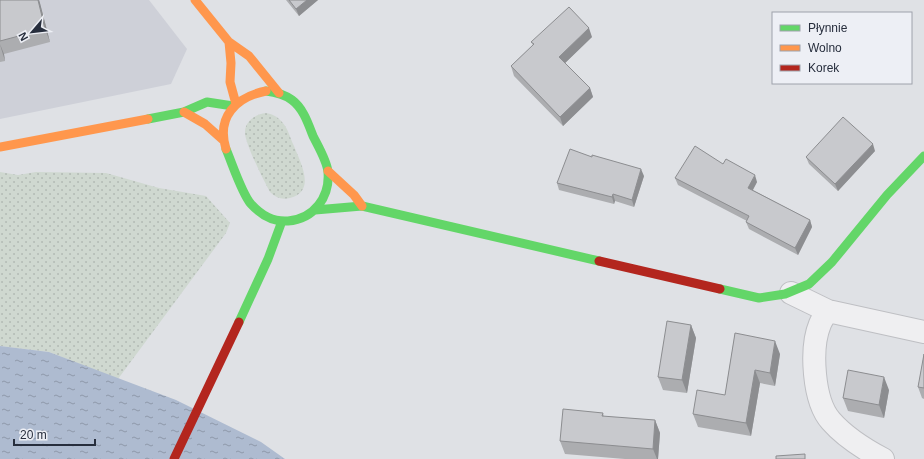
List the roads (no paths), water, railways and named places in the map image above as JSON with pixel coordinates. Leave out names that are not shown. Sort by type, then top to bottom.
[{"type":"street","points":[[195,0],[229,42],[249,56],[279,93]]},
{"type":"street","points":[[229,42],[231,63],[230,82],[234,105]]},
{"type":"street","points":[[362,206],[354,195],[328,171],[303,112],[292,100],[279,93],[266,91],[256,92],[234,105],[226,116],[222,140],[225,148],[250,203],[260,214],[269,219],[282,222],[295,220],[315,210],[362,206],[759,298],[774,297],[791,293],[809,284],[833,261],[906,174],[924,156]]},
{"type":"street","points":[[0,147],[184,112],[198,105],[212,101],[234,105]]},
{"type":"street","points":[[184,112],[205,124],[222,140]]},
{"type":"street","points":[[315,210],[323,200],[327,186],[328,171]]},
{"type":"street","points":[[174,459],[268,259],[282,222]]},
{"type":"street","points":[[791,293],[828,311],[924,332]]},
{"type":"street","points":[[828,311],[820,324],[814,372],[821,403],[830,420],[868,451],[883,459]]},
{"type":"water","points":[[0,346],[49,352],[176,400],[261,442],[285,459],[0,459]]}]
